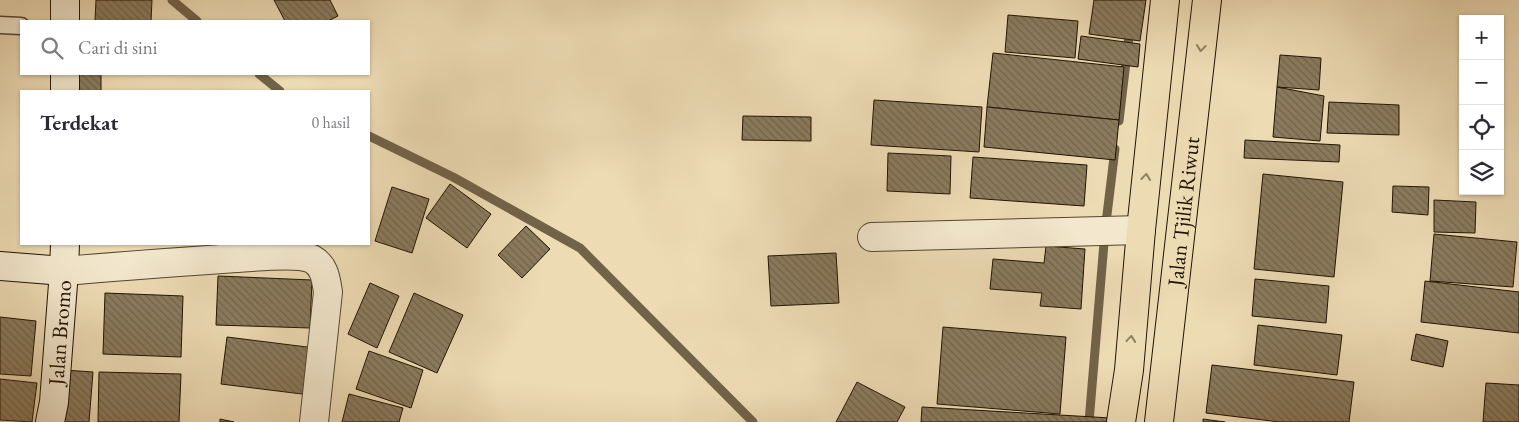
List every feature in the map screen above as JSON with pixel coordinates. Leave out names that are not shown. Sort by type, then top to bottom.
[{"type":"highway","name":"Jalan Tjilik Riwut","points":[[1121,422],[1129,370],[1141,230],[1165,0]]},
{"type":"highway","name":"Jalan Tjilik Riwut","points":[[1159,422],[1207,0]]},
{"type":"highway","points":[[1129,370],[1166,372]]},
{"type":"street","points":[[65,0],[65,20]]},
{"type":"street","points":[[65,75],[65,90]]},
{"type":"street","points":[[872,237],[1141,230]]},
{"type":"street","name":"Jalan Bromo","points":[[50,422],[54,402],[65,245]]},
{"type":"street","points":[[0,266],[64,271],[262,256],[305,256],[314,260],[321,267],[325,276],[328,292],[314,422]]},
{"type":"lane","points":[[0,26],[20,26]]},
{"type":"building","points":[[96,0],[152,0],[151,20],[95,20]]},
{"type":"building","points":[[274,0],[330,0],[338,16],[330,20],[284,20]]},
{"type":"building","points":[[1094,0],[1146,0],[1140,41],[1089,34]]},
{"type":"building","points":[[1008,15],[1078,21],[1075,58],[1005,52]]},
{"type":"building","points":[[1081,36],[1140,44],[1138,67],[1078,59]]},
{"type":"building","points":[[993,53],[1124,67],[1119,120],[987,107]]},
{"type":"building","points":[[1280,55],[1321,58],[1319,90],[1277,87]]},
{"type":"building","points":[[77,75],[101,75],[101,90],[78,90]]},
{"type":"building","points":[[1277,87],[1324,96],[1320,141],[1273,137]]},
{"type":"building","points":[[874,100],[982,107],[979,152],[871,145]]},
{"type":"building","points":[[1329,102],[1399,105],[1399,135],[1327,133]]},
{"type":"building","points":[[987,107],[1119,120],[1115,160],[984,147]]},
{"type":"building","points":[[743,116],[811,117],[811,141],[742,140]]},
{"type":"building","points":[[1245,140],[1340,145],[1339,162],[1244,158]]},
{"type":"building","points":[[888,153],[951,156],[950,194],[887,191]]},
{"type":"building","points":[[973,157],[1087,165],[1084,206],[970,198]]},
{"type":"building","points":[[1263,174],[1343,182],[1334,277],[1254,269]]},
{"type":"building","points":[[450,184],[491,214],[467,248],[426,218]]},
{"type":"building","points":[[1393,186],[1429,187],[1428,215],[1392,212]]},
{"type":"building","points":[[392,187],[429,199],[412,253],[375,241]]},
{"type":"building","points":[[1434,200],[1476,202],[1475,233],[1434,232]]},
{"type":"building","points":[[526,226],[550,249],[522,278],[498,255]]},
{"type":"building","points":[[1434,234],[1517,242],[1513,287],[1430,281]]},
{"type":"building","points":[[1046,246],[1085,249],[1081,309],[1040,306],[1042,293],[990,289],[993,259],[1044,263]]},
{"type":"building","points":[[836,253],[839,303],[771,306],[768,256]]},
{"type":"building","points":[[218,276],[312,280],[310,328],[216,325]]},
{"type":"building","points":[[1255,279],[1329,286],[1326,323],[1252,316]]},
{"type":"building","points":[[1425,281],[1519,292],[1519,333],[1421,322]]},
{"type":"building","points":[[370,283],[399,296],[377,348],[348,334]]},
{"type":"building","points":[[105,293],[183,296],[181,357],[103,354]]},
{"type":"building","points":[[414,293],[463,315],[437,373],[389,352]]},
{"type":"building","points":[[0,317],[36,321],[31,376],[0,374]]},
{"type":"building","points":[[1258,325],[1342,335],[1337,375],[1254,365]]},
{"type":"building","points":[[943,327],[1066,337],[1060,414],[937,404]]},
{"type":"building","points":[[1416,334],[1448,341],[1443,367],[1411,360]]},
{"type":"building","points":[[227,337],[315,348],[310,395],[221,384]]},
{"type":"building","points":[[369,351],[423,370],[411,408],[356,389]]},
{"type":"building","points":[[1212,365],[1354,382],[1349,422],[1280,422],[1206,413]]},
{"type":"building","points":[[64,370],[93,372],[89,422],[61,422]]},
{"type":"building","points":[[99,372],[181,374],[179,422],[98,422]]},
{"type":"building","points":[[0,379],[37,383],[32,422],[0,420]]},
{"type":"building","points":[[857,382],[905,407],[897,422],[836,422]]},
{"type":"building","points":[[1486,383],[1519,385],[1519,422],[1483,422]]},
{"type":"building","points":[[349,394],[403,408],[399,422],[342,422]]},
{"type":"building","points":[[922,407],[1111,418],[1111,422],[921,422]]},
{"type":"building","points":[[220,419],[234,422],[220,422]]},
{"type":"building","points":[[1203,419],[1225,422],[1203,422]]},
{"type":"waterway","points":[[172,0],[196,20]]},
{"type":"waterway","points":[[1119,121],[1130,28]]},
{"type":"waterway","points":[[260,75],[279,90]]},
{"type":"waterway","points":[[370,136],[453,177],[580,248],[753,422]]},
{"type":"waterway","points":[[1089,422],[1105,231],[1115,149]]}]
